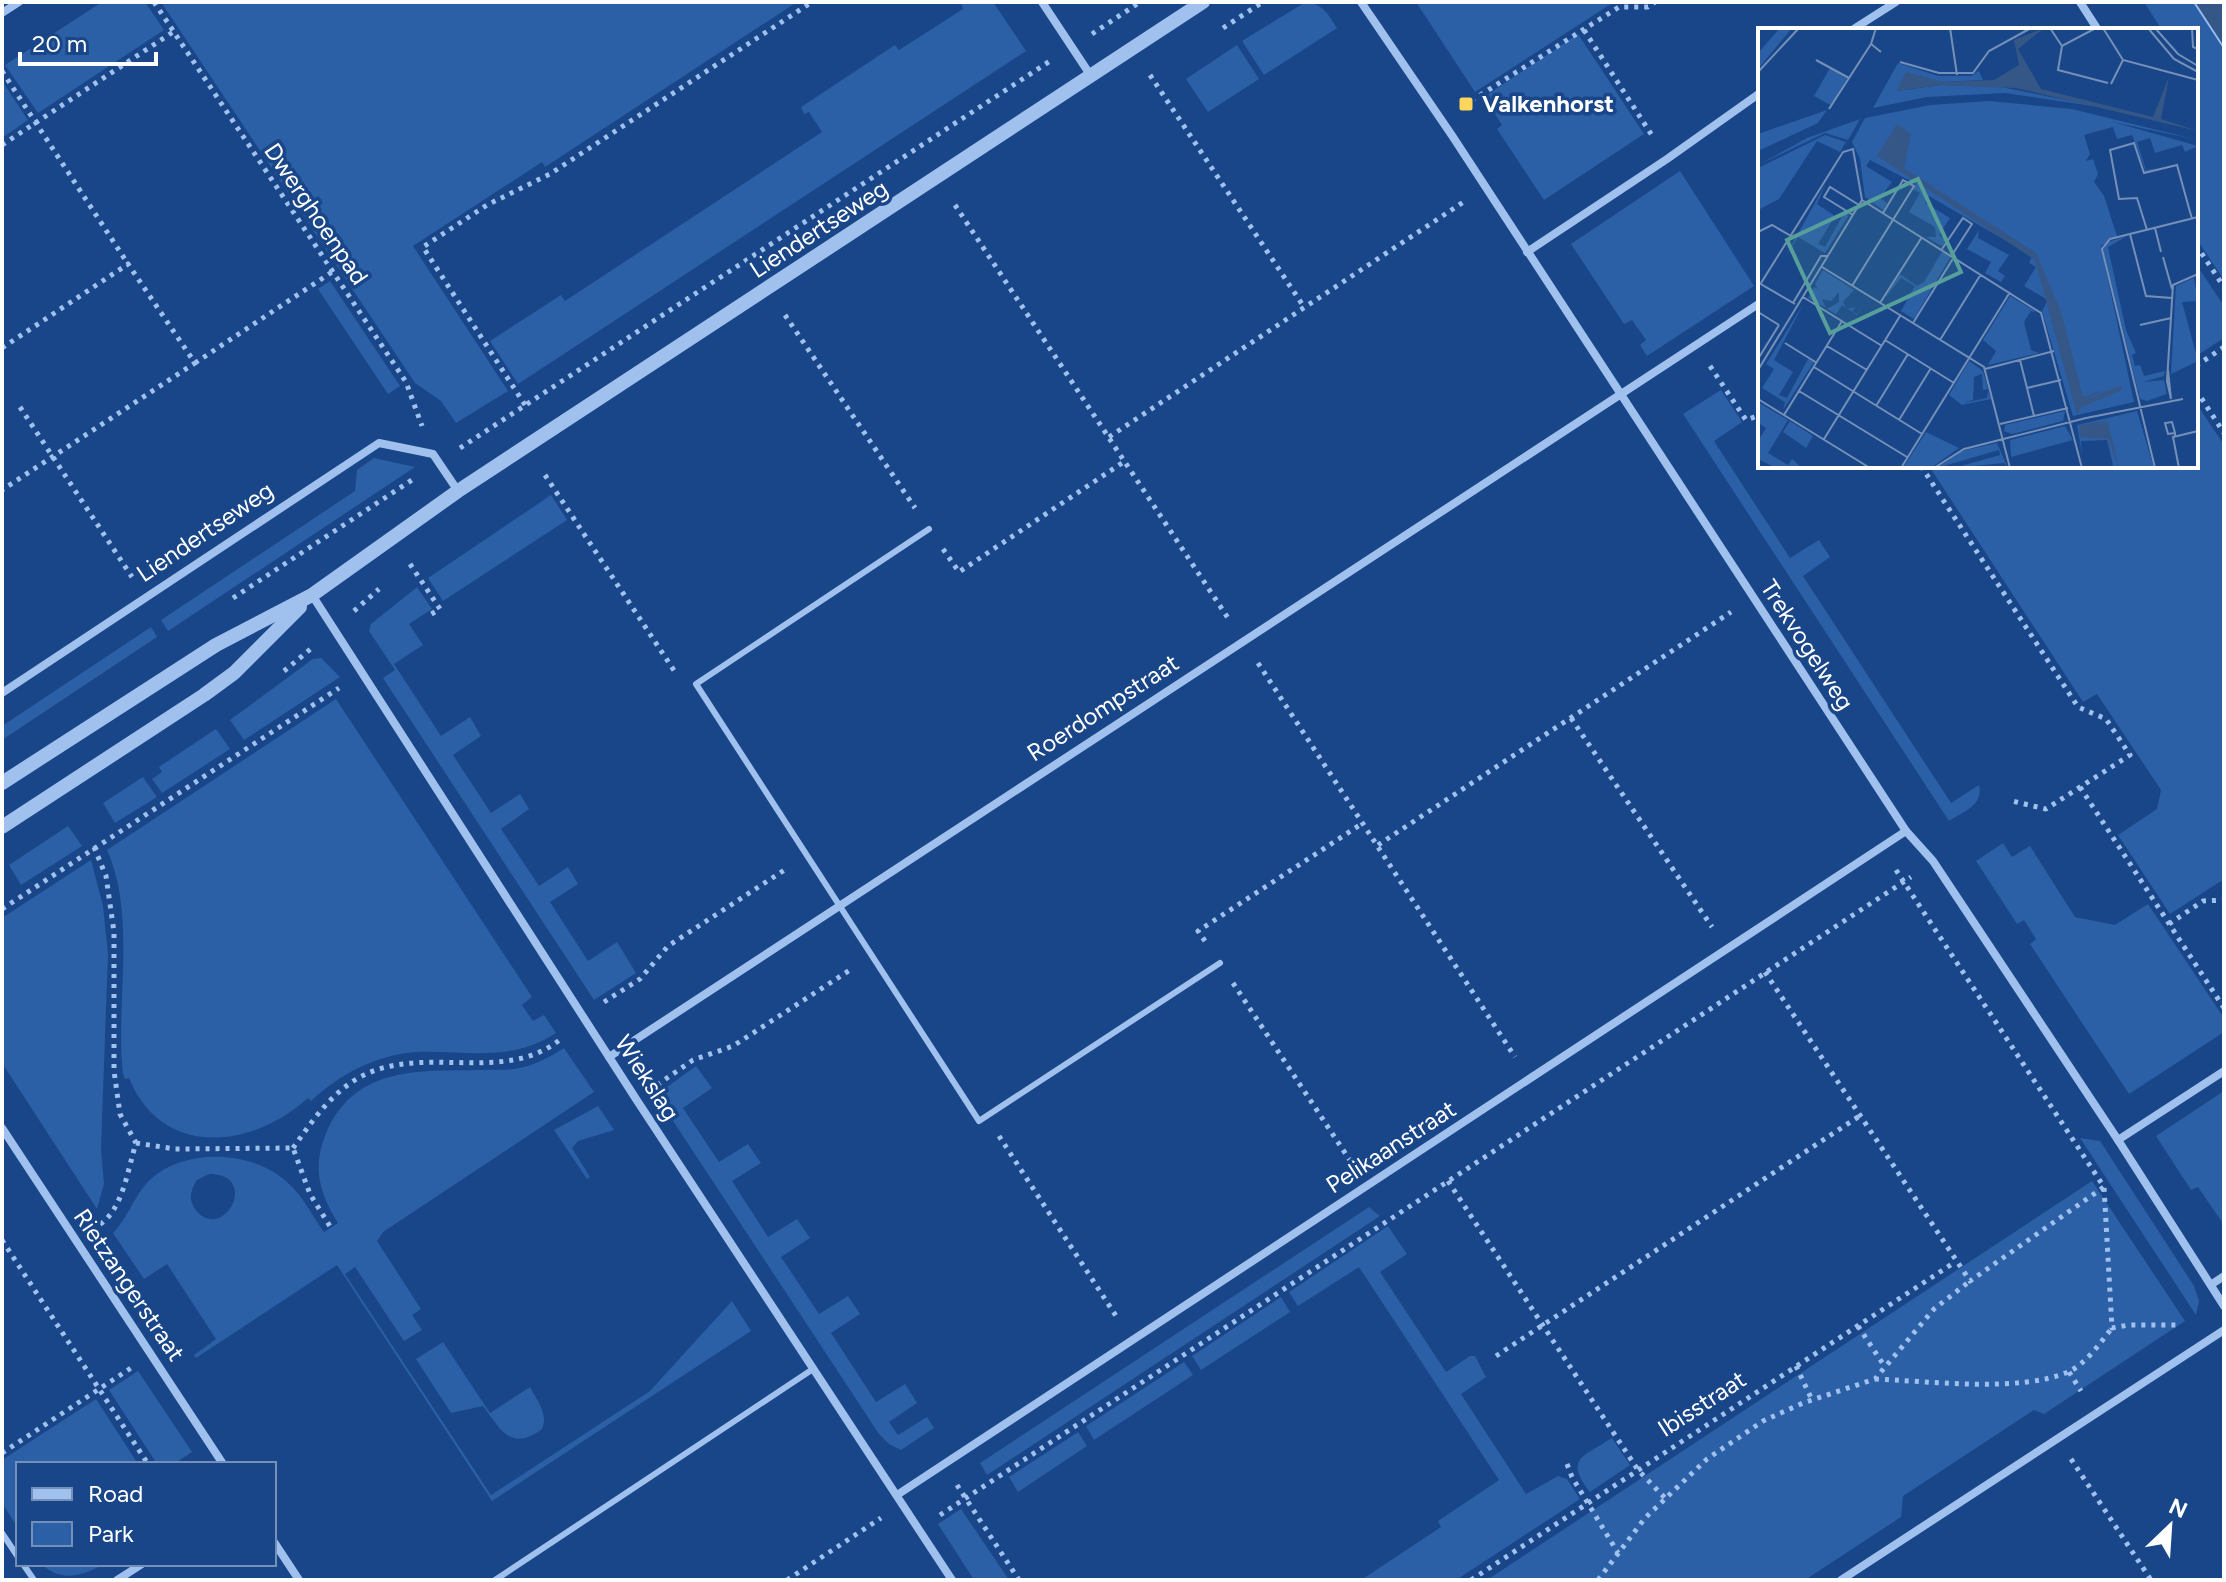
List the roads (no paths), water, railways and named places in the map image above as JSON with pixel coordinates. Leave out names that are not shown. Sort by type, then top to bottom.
[{"type":"street","points":[[2,13],[19,2]]},
{"type":"street","points":[[1042,2],[1091,76]]},
{"type":"street","name":"Liendertseweg","points":[[2,783],[216,645],[312,595],[458,491],[1203,2]]},
{"type":"street","name":"Trekvogelweg","points":[[1361,2],[1906,831],[1933,861],[2118,1140],[2224,1306]]},
{"type":"street","points":[[1855,28],[1896,2]]},
{"type":"street","points":[[2080,2],[2097,28]]},
{"type":"street","points":[[1527,252],[1758,94]]},
{"type":"street","points":[[1620,394],[1758,304]]},
{"type":"street","name":"Roerdompstraat","points":[[609,1057],[1620,394]]},
{"type":"street","name":"Liendertseweg","points":[[2,693],[379,443],[436,458],[458,491]]},
{"type":"street","name":"Liendertseweg","points":[[2,827],[234,673],[312,595]]},
{"type":"street","name":"Wiekslag","points":[[312,595],[584,1019],[952,1580]]},
{"type":"street","name":"Pelikaanstraat","points":[[897,1495],[1906,831]]},
{"type":"street","points":[[2118,1140],[2224,1071]]},
{"type":"street","name":"Rietzangerstraat","points":[[2,1128],[222,1462]]},
{"type":"street","points":[[2212,1284],[2224,1276]]},
{"type":"street","points":[[1841,1580],[2224,1330]]},
{"type":"street","points":[[276,1545],[299,1580]]},
{"type":"street","points":[[117,1580],[139,1566]]},
{"type":"lane","points":[[929,529],[696,684],[979,1121],[1220,963]]},
{"type":"lane","points":[[495,1580],[813,1369]]},
{"type":"lane","points":[[2,1533],[16,1554]]},
{"type":"place","name":"Valkenhorst","points":[[1466,104]]}]
